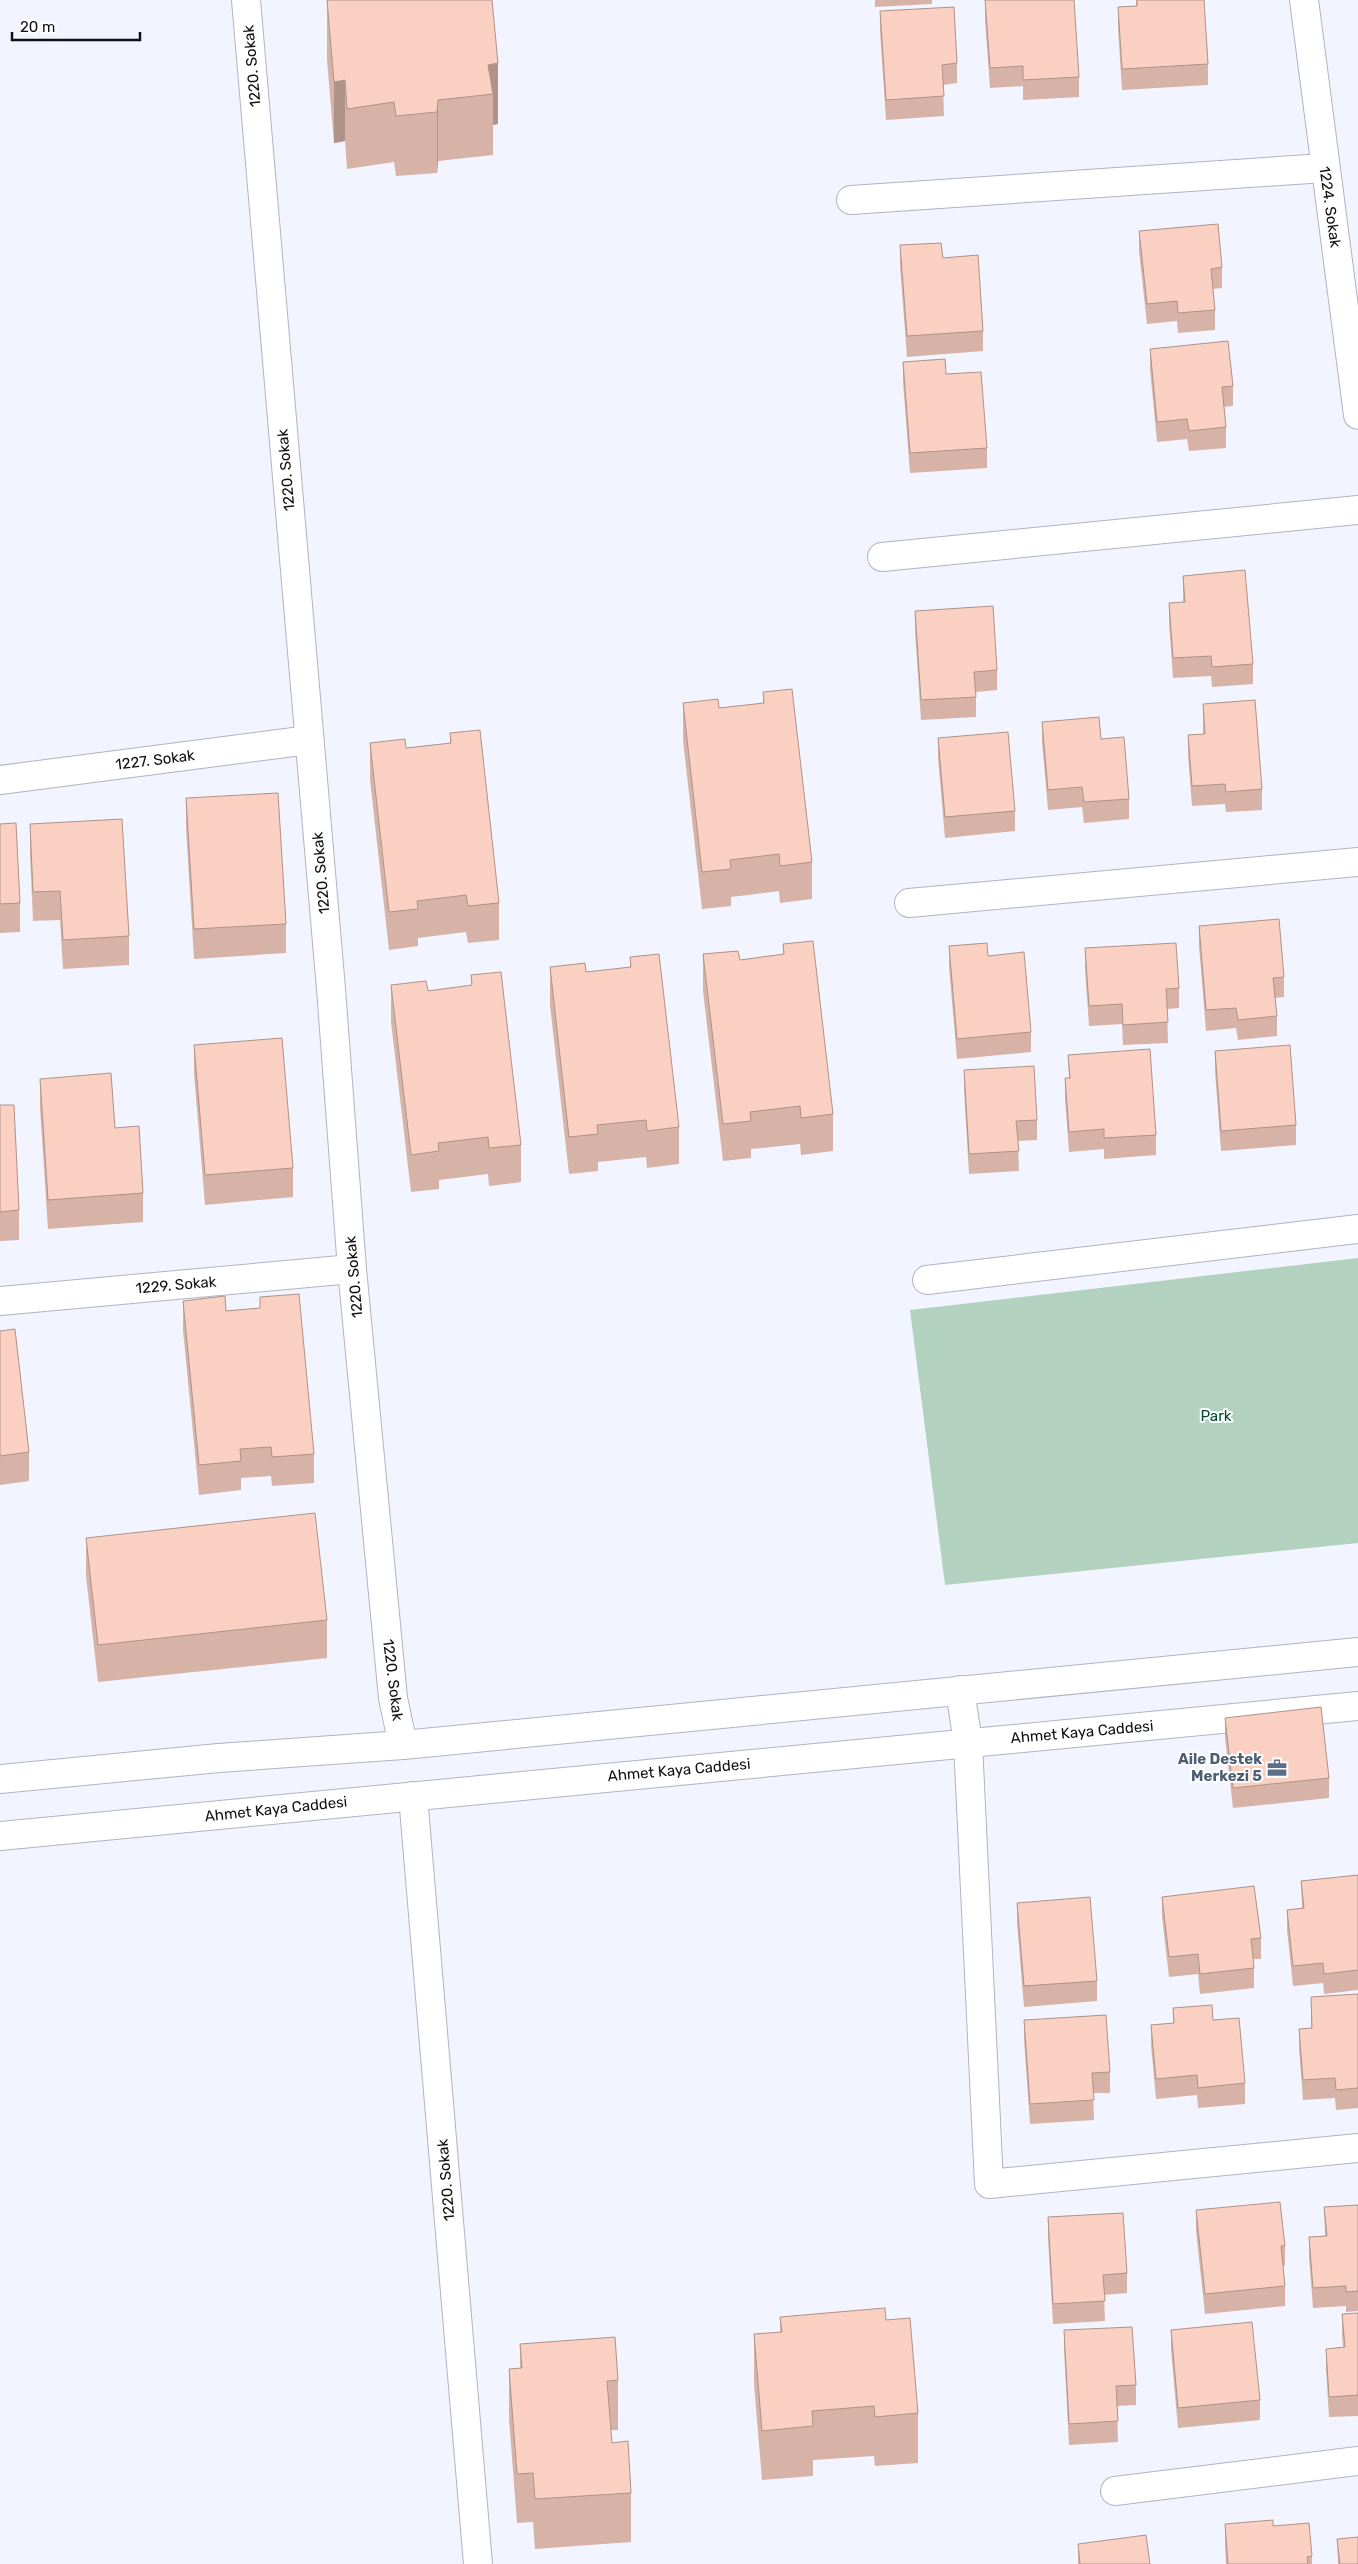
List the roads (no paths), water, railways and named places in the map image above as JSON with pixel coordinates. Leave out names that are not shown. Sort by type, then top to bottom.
[{"type":"street","name":"1220. Sokak","points":[[246,0],[331,989],[352,1269],[394,1698],[403,1745]]},
{"type":"street","name":"1224. Sokak","points":[[1304,0],[1324,168],[1358,415]]},
{"type":"street","points":[[851,200],[1324,168]]},
{"type":"street","points":[[882,557],[1358,510]]},
{"type":"street","name":"1227. Sokak","points":[[0,780],[309,740]]},
{"type":"street","points":[[909,903],[1358,862]]},
{"type":"street","points":[[927,1280],[1358,1229]]},
{"type":"street","name":"1229. Sokak","points":[[0,1301],[352,1269]]},
{"type":"street","points":[[0,1779],[219,1758],[403,1745],[1358,1652]]},
{"type":"street","points":[[960,1690],[968,1743],[989,2184],[1358,2148]]},
{"type":"street","name":"Ahmet Kaya Caddesi","points":[[0,1836],[1358,1706]]},
{"type":"street","name":"1220. Sokak","points":[[413,1796],[478,2564]]},
{"type":"street","points":[[1115,2491],[1358,2461]]},
{"type":"place","name":"Aile Destek Merkezi 5","points":[[1277,1768]]},
{"type":"park label","name":"Park","points":[[1216,1416]]}]
